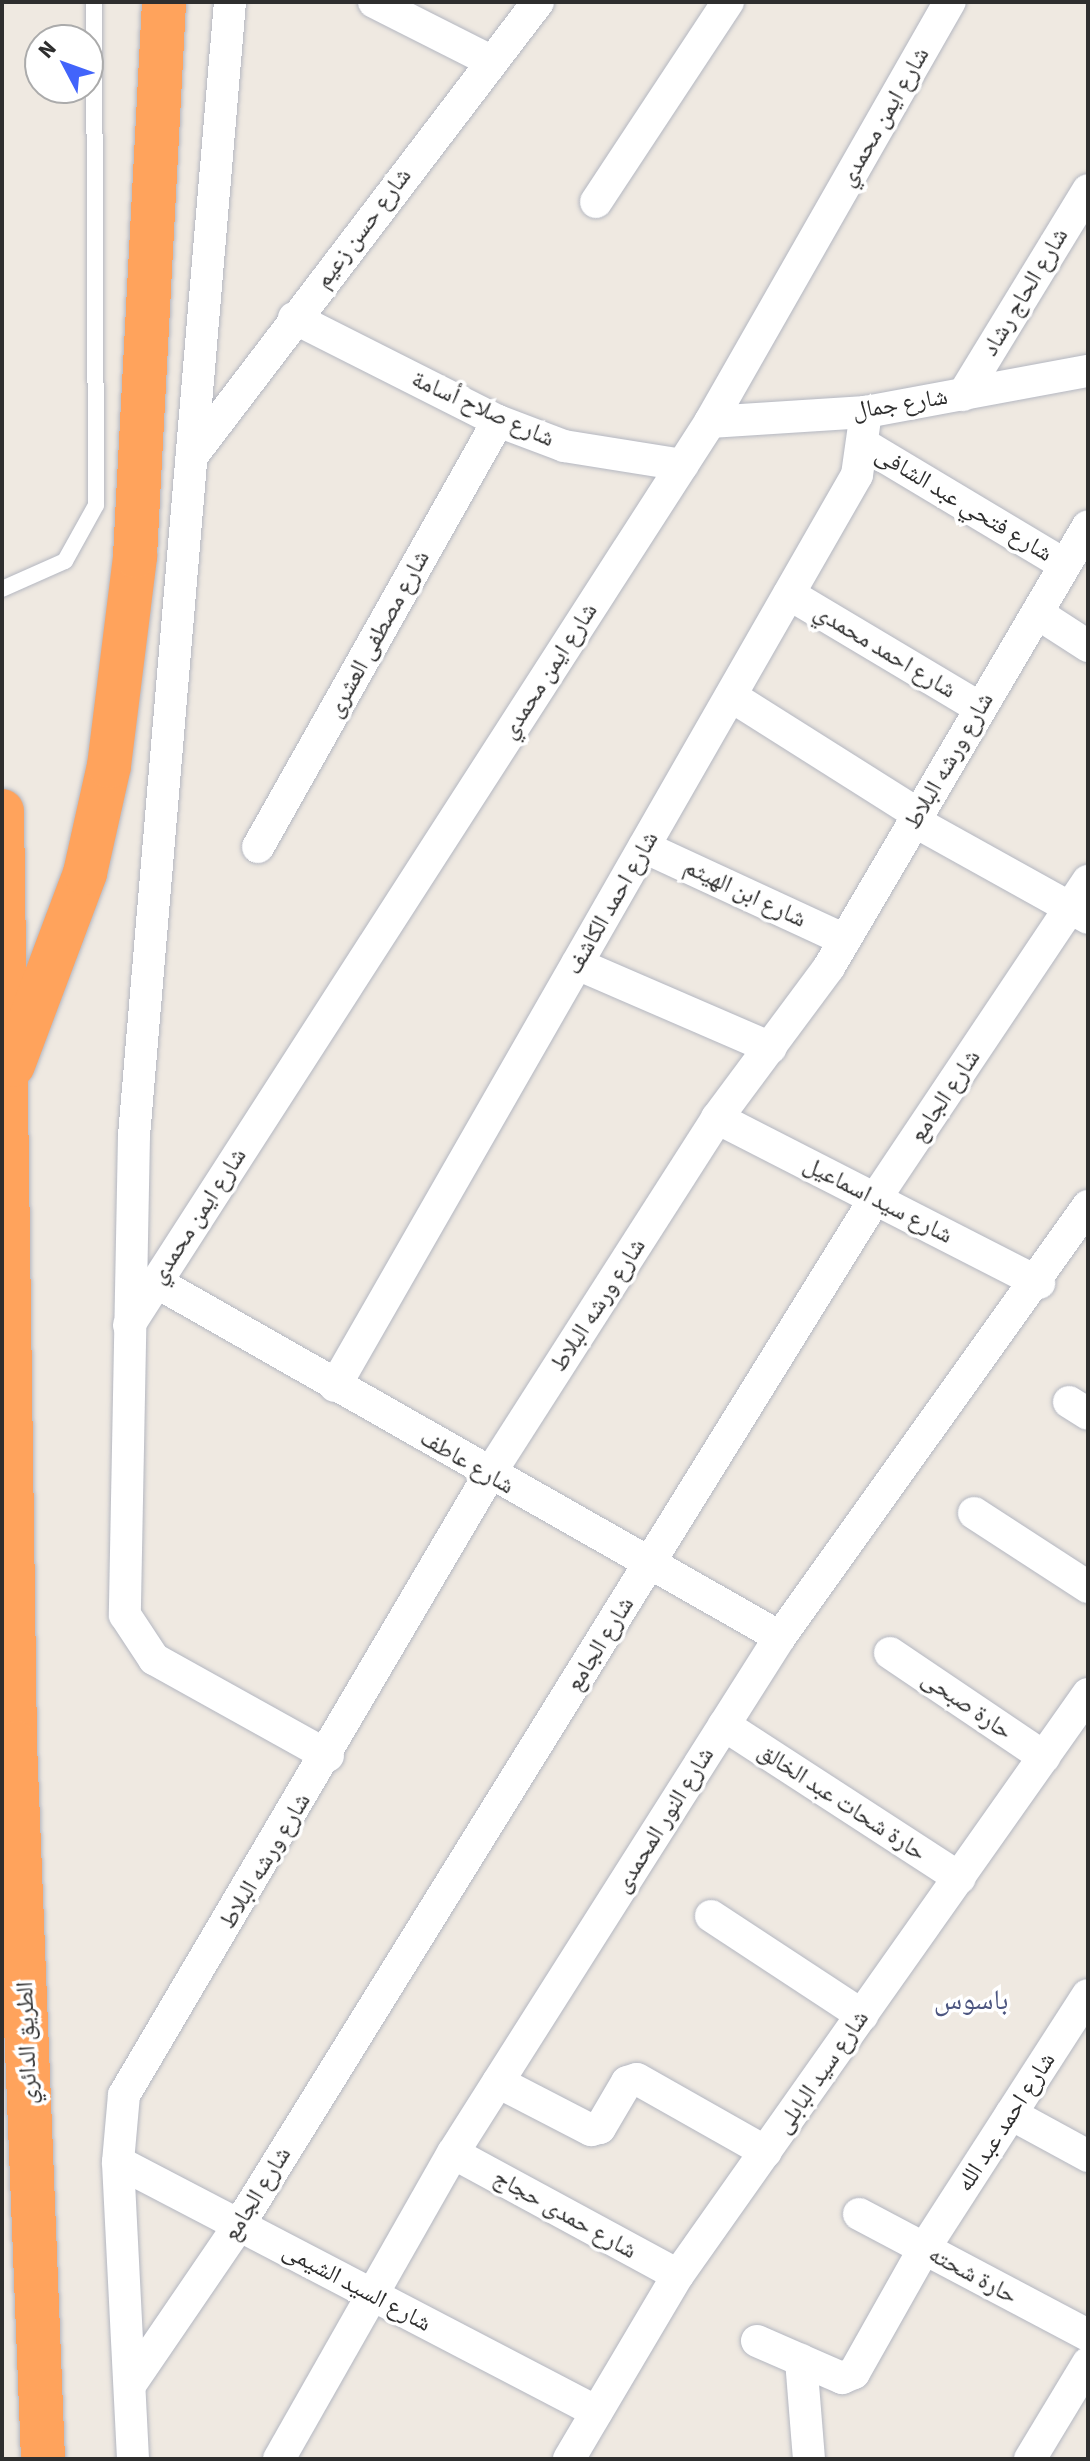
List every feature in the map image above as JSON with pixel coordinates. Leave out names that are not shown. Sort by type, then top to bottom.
[{"type":"highway","points":[[7,1078],[85,873],[109,766],[135,556],[164,2]]},
{"type":"highway","name":"الطريق الدائري","points":[[2,811],[15,1743],[43,2459]]},
{"type":"street","points":[[230,2],[134,1135],[127,1328],[125,1615],[132,1635],[172,1671],[328,1756]]},
{"type":"street","points":[[374,2],[491,61]]},
{"type":"street","name":"شارع حسن زعيم","points":[[192,456],[294,318],[538,2]]},
{"type":"street","points":[[596,202],[728,2]]},
{"type":"street","name":"شارع ايمن محمدي","points":[[127,1328],[710,422],[950,2]]},
{"type":"street","name":"شارع الحاج رشاد","points":[[963,395],[1088,190]]},
{"type":"street","name":"شارع صلاح أسامة","points":[[294,318],[498,421],[564,446],[682,465]]},
{"type":"street","name":"شارع جمال","points":[[710,422],[866,412],[1088,371]]},
{"type":"street","name":"شارع احمد الكاشف","points":[[335,1386],[857,475],[866,412]]},
{"type":"street","name":"شارع مصطفى العشرى","points":[[258,847],[498,421]]},
{"type":"street","name":"شارع فتحي عبد الشافى","points":[[863,444],[1065,565]]},
{"type":"street","name":"شارع ورشه البلاط","points":[[118,2162],[124,2095],[328,1756],[489,1475],[717,1118],[771,1048],[845,940],[1088,526]]},
{"type":"street","name":"شارع احمد محمدي","points":[[789,594],[980,708]]},
{"type":"street","points":[[1037,613],[1088,646]]},
{"type":"street","points":[[731,696],[916,818],[1079,913]]},
{"type":"street","name":"شارع ابن الهيثم","points":[[644,847],[845,940]]},
{"type":"street","name":"شارع الجامع","points":[[132,2382],[239,2225],[875,1199],[1079,913],[1088,881]]},
{"type":"street","points":[[577,964],[771,1048]]},
{"type":"street","name":"شارع سيد اسماعيل","points":[[717,1118],[1039,1283]]},
{"type":"street","name":"شارع النور المحمدى","points":[[279,2459],[453,2153],[780,1637],[1039,1283],[1087,1211]]},
{"type":"street","name":"شارع عاطف","points":[[156,1282],[489,1475],[780,1637]]},
{"type":"street","points":[[974,1513],[1088,1587]]},
{"type":"street","name":"حارة صبحى","points":[[890,1653],[1044,1757]]},
{"type":"street","name":"شارع سيد البابلى","points":[[569,2459],[678,2275],[1088,1694]]},
{"type":"street","name":"حارة شحات عبد الخالق","points":[[724,1725],[960,1878]]},
{"type":"street","points":[[711,1916],[862,2015]]},
{"type":"street","name":"شارع احمد عبد الله","points":[[757,2341],[842,2378],[854,2373],[924,2249],[1088,1995]]},
{"type":"street","points":[[498,2082],[591,2130],[600,2128],[627,2082],[637,2079],[766,2152]]},
{"type":"street","points":[[1011,2114],[1088,2156]]},
{"type":"street","name":"شارع حمدى حجاج","points":[[453,2153],[678,2275]]},
{"type":"street","points":[[118,2162],[132,2382],[133,2459]]},
{"type":"street","name":"شارع السيد الشيمى","points":[[118,2162],[597,2412]]},
{"type":"street","name":"حارة شحته","points":[[859,2214],[1088,2335]]},
{"type":"street","points":[[801,2360],[809,2459]]},
{"type":"street","points":[[1030,2459],[1088,2363]]},
{"type":"lane","points":[[2,589],[65,561],[96,505],[94,2]]},
{"type":"district","name":"باسوس","points":[[971,2000]]}]
